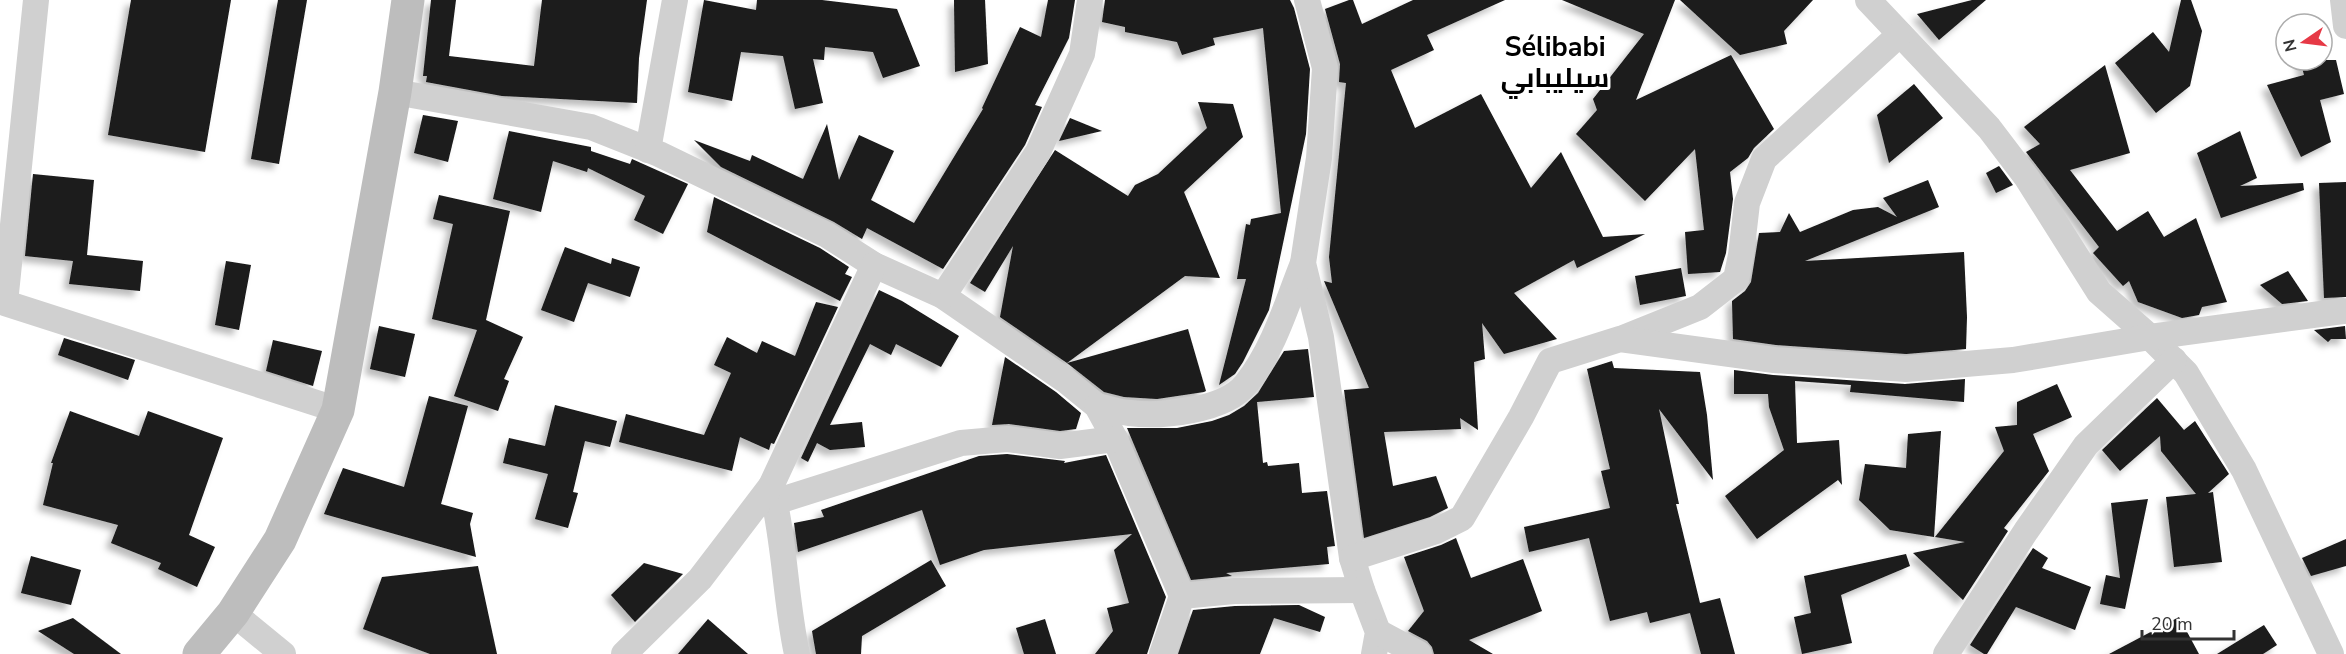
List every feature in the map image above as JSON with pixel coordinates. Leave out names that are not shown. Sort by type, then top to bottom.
[{"type":"street","points":[[36,0],[5,303],[338,410]]},
{"type":"street","points":[[199,654],[233,613],[280,540],[338,410],[395,92],[408,0]]},
{"type":"street","points":[[648,150],[675,0]]},
{"type":"street","points":[[943,296],[1038,152],[1082,54],[1090,0]]},
{"type":"street","points":[[1097,406],[1127,413],[1153,414],[1194,410],[1222,401],[1245,386],[1272,342],[1303,263],[1319,158],[1325,68],[1307,0]]},
{"type":"street","points":[[1868,0],[1989,128],[2027,178],[2099,292],[2150,337],[2186,373],[2244,470],[2331,654]]},
{"type":"street","points":[[2343,0],[2346,26]]},
{"type":"street","points":[[1352,558],[1436,531],[1462,518],[1521,417],[1550,361],[1620,339],[1700,307],[1736,279],[1742,255],[1747,203],[1764,159],[1900,34]]},
{"type":"street","points":[[395,92],[591,127],[648,150],[827,235],[874,265],[943,296],[1065,380],[1097,406],[1115,439],[1182,596],[1162,654]]},
{"type":"street","points":[[1303,263],[1321,337],[1352,558],[1376,643],[1419,654]]},
{"type":"street","points":[[624,654],[700,579],[773,494],[874,265]]},
{"type":"street","points":[[1620,339],[1774,360],[1906,369],[2013,360],[2150,337],[2345,310]]},
{"type":"street","points":[[1946,654],[2026,531],[2086,445],[2174,360]]},
{"type":"street","points":[[773,494],[961,443],[1007,439],[1060,446],[1115,439]]},
{"type":"street","points":[[773,494],[780,521],[792,630],[797,654]]},
{"type":"street","points":[[1182,596],[1234,591],[1362,590]]},
{"type":"street","points":[[233,613],[283,654]]},
{"type":"building","points":[[131,0],[231,0],[205,152],[108,135]]},
{"type":"building","points":[[278,0],[307,0],[279,164],[251,159]]},
{"type":"building","points":[[431,0],[456,0],[449,56],[534,66],[542,0],[647,0],[639,58],[637,103],[502,96],[426,82],[427,76],[423,76]]},
{"type":"building","points":[[704,0],[756,10],[757,0],[822,0],[897,9],[920,66],[883,78],[873,52],[825,47],[824,60],[813,59],[823,103],[795,109],[783,56],[741,52],[732,101],[688,92]]},
{"type":"building","points":[[954,0],[985,0],[988,64],[955,72]]},
{"type":"building","points":[[1048,0],[1075,0],[1069,38],[1035,105],[1042,107],[1025,145],[943,269],[867,228],[862,239],[834,222],[721,167],[694,140],[750,161],[752,155],[803,179],[827,124],[839,180],[859,135],[894,151],[871,200],[914,223],[983,109],[1020,27],[1041,37]]},
{"type":"building","points":[[1105,0],[1290,0],[1294,8],[1310,69],[1306,134],[1269,310],[1235,374],[1219,385],[1246,279],[1237,279],[1246,224],[1250,225],[1251,219],[1281,213],[1263,28],[1213,38],[1215,45],[1182,55],[1177,42],[1125,32],[1125,27],[1102,22]]},
{"type":"building","points":[[1353,0],[1362,24],[1413,0],[1505,0],[1427,35],[1434,50],[1391,70],[1415,128],[1481,94],[1531,188],[1561,152],[1603,237],[1645,234],[1577,268],[1574,260],[1514,293],[1557,339],[1504,354],[1482,323],[1485,359],[1474,362],[1478,430],[1460,418],[1461,429],[1384,432],[1393,486],[1436,476],[1448,508],[1430,517],[1364,538],[1344,390],[1369,388],[1324,281],[1332,283],[1329,257],[1346,83],[1339,82],[1340,64],[1325,9]]},
{"type":"building","points":[[1562,0],[1675,0],[1636,100],[1731,55],[1774,129],[1754,148],[1748,158],[1730,172],[1733,199],[1726,253],[1720,272],[1688,274],[1685,232],[1704,230],[1695,149],[1645,201],[1576,134],[1597,110],[1593,99],[1644,34]]},
{"type":"building","points":[[1680,0],[1813,0],[1784,31],[1787,44],[1740,55]]},
{"type":"building","points":[[1972,0],[1986,0],[1939,40],[1917,14]]},
{"type":"building","points":[[2181,0],[2191,0],[2202,31],[2190,86],[2156,113],[2115,63],[2153,32],[2169,52]]},
{"type":"building","points":[[2334,60],[2336,60],[2344,94],[2320,100],[2331,142],[2301,157],[2267,85],[2304,75],[2303,72],[2334,72]]},
{"type":"building","points":[[2105,65],[2130,153],[2070,170],[2117,231],[2148,211],[2164,237],[2196,218],[2227,302],[2202,307],[2199,315],[2182,318],[2138,302],[2129,281],[2123,286],[2093,253],[2099,247],[2026,152],[2040,144],[2024,127]]},
{"type":"building","points":[[1914,84],[1943,118],[1889,163],[1877,115]]},
{"type":"building","points":[[1198,102],[1233,104],[1243,137],[1184,192],[1220,278],[1185,276],[1067,363],[1000,317],[1013,246],[985,292],[970,283],[1055,150],[1128,196],[1135,185],[1158,174],[1207,128]]},
{"type":"building","points":[[423,115],[458,121],[448,162],[414,153]]},
{"type":"building","points":[[1070,118],[1102,131],[1059,141]]},
{"type":"building","points":[[509,131],[591,147],[591,151],[630,164],[632,159],[688,184],[663,234],[634,220],[645,196],[588,168],[587,172],[553,161],[541,212],[493,199]]},
{"type":"building","points":[[2240,131],[2257,178],[2240,186],[2303,183],[2304,190],[2221,218],[2197,153]]},
{"type":"building","points":[[1999,166],[2013,185],[1996,193],[1986,173]]},
{"type":"building","points":[[33,174],[94,180],[87,255],[143,261],[140,291],[69,284],[73,261],[25,256]]},
{"type":"building","points":[[1928,180],[1939,207],[1805,261],[1964,252],[1966,349],[1906,354],[1776,345],[1733,339],[1732,301],[1745,291],[1751,282],[1759,233],[1780,232],[1789,213],[1800,232],[1853,210],[1878,207],[1897,217],[1883,198]]},
{"type":"building","points":[[2346,182],[2346,297],[2324,298],[2319,183]]},
{"type":"building","points":[[439,195],[510,211],[486,320],[523,337],[504,379],[509,381],[498,411],[454,396],[477,330],[432,319],[453,224],[433,219]]},
{"type":"building","points":[[714,197],[820,248],[849,267],[845,274],[852,277],[840,301],[707,232]]},
{"type":"building","points":[[565,247],[611,264],[612,258],[640,267],[630,297],[588,283],[574,322],[541,310]]},
{"type":"building","points":[[226,261],[251,265],[239,330],[215,325]]},
{"type":"building","points":[[1681,268],[1686,296],[1640,305],[1635,276]]},
{"type":"building","points":[[2288,271],[2308,301],[2282,304],[2260,285]]},
{"type":"building","points":[[879,290],[902,301],[959,336],[941,367],[896,344],[891,355],[870,344],[830,425],[862,422],[865,447],[830,450],[817,443],[808,462],[801,458]]},
{"type":"building","points":[[816,302],[838,307],[774,444],[771,443],[769,450],[740,437],[732,471],[619,442],[626,414],[704,435],[731,373],[714,365],[727,337],[757,353],[762,341],[795,356]]},
{"type":"building","points":[[379,326],[415,334],[405,377],[370,369]]},
{"type":"building","points":[[2345,326],[2346,339],[2331,339],[2328,342],[2314,330]]},
{"type":"building","points":[[1188,329],[1206,391],[1204,392],[1157,399],[1124,397],[1104,392],[1067,363]]},
{"type":"building","points":[[64,338],[135,360],[128,380],[58,355]]},
{"type":"building","points":[[273,340],[322,351],[313,386],[266,371]]},
{"type":"building","points":[[1308,349],[1314,397],[1257,402],[1263,463],[1267,462],[1268,466],[1299,463],[1302,493],[1327,491],[1335,546],[1327,547],[1329,564],[1226,573],[1232,576],[1191,580],[1127,428],[1177,428],[1229,415],[1244,406],[1258,393],[1284,351]]},
{"type":"building","points":[[1005,357],[1056,392],[1081,413],[1076,429],[1060,431],[1009,424],[992,425]]},
{"type":"building","points":[[1612,361],[1614,368],[1700,372],[1707,415],[1713,480],[1659,409],[1679,504],[1676,504],[1700,603],[1720,598],[1735,654],[1701,654],[1690,613],[1650,623],[1647,612],[1610,621],[1589,538],[1529,552],[1524,527],[1610,508],[1601,471],[1610,469],[1587,369]]},
{"type":"building","points":[[1734,370],[1773,375],[1905,384],[1965,379],[1964,402],[1850,392],[1851,385],[1795,381],[1797,443],[1839,440],[1842,485],[1838,480],[1757,539],[1725,496],[1784,450],[1769,407],[1768,394],[1734,394]]},
{"type":"building","points":[[2057,384],[2072,417],[2033,434],[2049,471],[2004,528],[2008,531],[1963,600],[1913,553],[1965,542],[1935,537],[2004,451],[1995,427],[2017,425],[2017,402]]},
{"type":"building","points":[[429,396],[468,406],[441,504],[473,513],[470,524],[476,557],[324,514],[343,468],[404,487]]},
{"type":"building","points":[[2157,398],[2184,430],[2195,421],[2229,474],[2208,493],[2213,492],[2222,562],[2174,567],[2166,497],[2196,494],[2161,451],[2160,436],[2120,471],[2102,450]]},
{"type":"building","points":[[555,405],[617,421],[610,447],[585,441],[573,492],[578,493],[568,528],[535,519],[548,474],[503,463],[509,438],[545,446]]},
{"type":"building","points":[[70,411],[139,436],[148,411],[223,438],[189,535],[215,547],[197,587],[158,569],[161,563],[111,543],[118,525],[43,505],[53,463],[51,463]]},
{"type":"building","points":[[1941,431],[1934,537],[1890,530],[1859,500],[1865,464],[1906,468],[1908,434]]},
{"type":"building","points":[[1007,454],[1065,461],[1064,463],[1106,455],[1166,597],[1147,654],[1095,654],[1113,631],[1107,608],[1129,603],[1114,550],[1132,534],[984,550],[940,565],[922,510],[798,552],[794,523],[824,517],[821,510],[979,456]]},
{"type":"building","points":[[2148,499],[2125,609],[2100,604],[2106,575],[2120,578],[2111,503]]},
{"type":"building","points":[[1456,538],[1471,578],[1523,559],[1542,611],[1469,640],[1493,654],[1434,654],[1427,641],[1408,631],[1424,611],[1404,557]]},
{"type":"building","points":[[2346,539],[2346,566],[2311,576],[2302,558]]},
{"type":"building","points":[[2033,548],[2048,558],[2042,568],[2091,587],[2075,630],[2016,607],[1987,654],[1984,654],[1970,645]]},
{"type":"building","points":[[1906,554],[1910,566],[1841,595],[1852,643],[1802,654],[1794,617],[1811,613],[1804,576]]},
{"type":"building","points":[[31,556],[81,570],[71,605],[21,593]]},
{"type":"building","points":[[931,560],[946,586],[862,636],[861,654],[816,654],[812,631]]},
{"type":"building","points":[[644,563],[683,574],[635,622],[611,595]]},
{"type":"building","points":[[478,566],[497,654],[430,654],[363,629],[382,577]]},
{"type":"building","points":[[1299,605],[1325,617],[1320,632],[1274,618],[1260,654],[1178,654],[1193,610],[1235,606]]},
{"type":"building","points":[[2179,617],[2199,654],[2109,654]]},
{"type":"building","points":[[73,618],[121,654],[74,654],[38,631]]},
{"type":"building","points":[[708,619],[748,654],[678,654]]},
{"type":"building","points":[[1045,619],[1056,654],[1024,654],[1016,628]]},
{"type":"building","points":[[2264,625],[2277,645],[2263,654],[2217,654]]},
{"type":"district","name":"Sélibabi سيليبابي","points":[[1555,62]]}]
